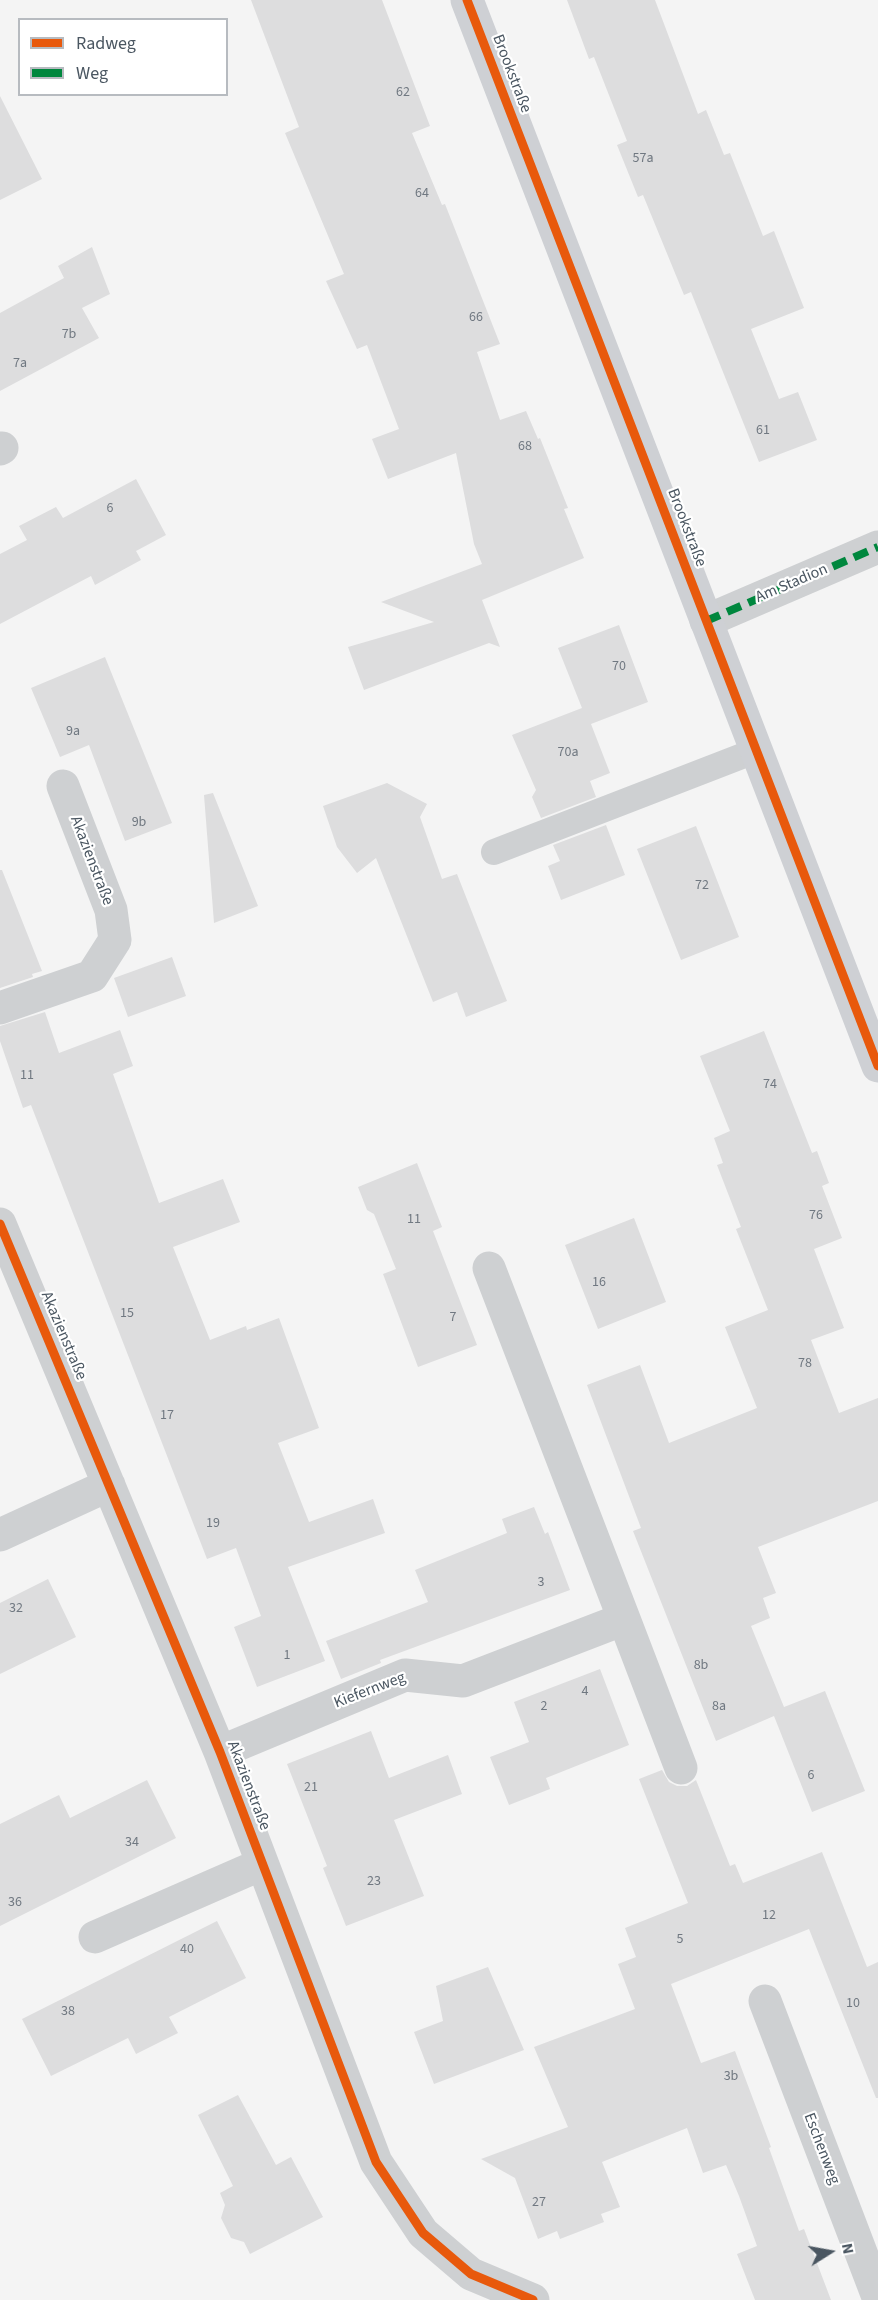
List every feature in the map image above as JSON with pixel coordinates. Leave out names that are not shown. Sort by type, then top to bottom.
[{"type":"main road","name":"Brookstraße","points":[[467,0],[878,1066]]},
{"type":"street","name":"Am Stadion","points":[[706,621],[878,547]]},
{"type":"street","name":"Akazienstraße","points":[[0,1008],[92,976],[116,940],[111,910],[63,786]]},
{"type":"street","name":"Akazienstraße","points":[[0,1224],[220,1752],[376,2162],[423,2233],[471,2274],[533,2300]]},
{"type":"street","points":[[489,1268],[681,1768]]},
{"type":"street","points":[[0,1535],[109,1485]]},
{"type":"street","name":"Kiefernweg","points":[[220,1752],[405,1675],[463,1681],[624,1619]]},
{"type":"street","points":[[95,1937],[262,1864]]},
{"type":"street","name":"Eschenweg","points":[[765,2001],[878,2296]]},
{"type":"lane","points":[[494,852],[755,751]]},
{"type":"building","points":[[251,0],[382,0],[430,126],[412,133],[442,205],[445,204],[500,344],[477,352],[500,420],[526,411],[538,439],[540,438],[568,508],[564,509],[584,558],[482,600],[500,647],[489,643],[364,690],[348,647],[434,622],[381,602],[482,564],[474,544],[456,453],[388,479],[372,439],[399,429],[367,345],[357,349],[326,281],[344,274],[285,133],[299,127]]},
{"type":"building","points":[[567,0],[655,0],[698,114],[706,110],[724,155],[730,153],[763,236],[774,231],[804,308],[751,329],[779,399],[798,392],[817,440],[759,462],[691,292],[684,295],[643,195],[638,197],[617,145],[627,141],[594,57],[589,59]]},
{"type":"building","points":[[0,96],[42,179],[0,200]]},
{"type":"building","points":[[92,247],[110,294],[82,308],[99,338],[0,391],[0,313],[64,278],[58,266]]},
{"type":"building","points":[[136,479],[166,535],[136,551],[141,560],[95,585],[91,576],[0,624],[0,554],[27,540],[19,526],[56,507],[63,518]]},
{"type":"building","points":[[619,625],[648,702],[591,724],[610,773],[590,781],[596,797],[541,818],[532,797],[536,790],[512,735],[582,708],[558,648]]},
{"type":"building","points":[[105,657],[172,823],[125,841],[89,745],[60,757],[31,688]]},
{"type":"building","points":[[387,783],[427,804],[420,817],[442,879],[457,874],[507,1001],[466,1017],[457,992],[433,1002],[376,858],[357,873],[337,847],[323,806]]},
{"type":"building","points":[[213,793],[258,906],[214,923],[204,795]]},
{"type":"building","points":[[606,825],[625,875],[561,900],[548,866],[560,861],[553,845]]},
{"type":"building","points":[[696,826],[739,937],[681,960],[637,849]]},
{"type":"building","points":[[0,870],[2,870],[42,971],[32,974],[33,977],[0,988]]},
{"type":"building","points":[[172,957],[186,996],[128,1017],[114,978]]},
{"type":"building","points":[[45,1012],[59,1053],[120,1030],[133,1066],[113,1074],[159,1203],[223,1179],[240,1222],[173,1247],[210,1340],[246,1326],[247,1330],[279,1318],[319,1428],[278,1443],[309,1522],[373,1499],[385,1533],[288,1567],[325,1661],[257,1687],[234,1627],[261,1616],[236,1548],[207,1559],[31,1105],[23,1108],[0,1041],[0,1026]]},
{"type":"building","points":[[764,1031],[812,1153],[817,1151],[829,1183],[822,1186],[842,1238],[814,1249],[844,1328],[811,1340],[839,1413],[878,1398],[878,1501],[758,1547],[776,1593],[763,1598],[770,1618],[751,1626],[784,1707],[825,1691],[865,1791],[812,1812],[774,1716],[716,1741],[633,1531],[641,1528],[587,1385],[640,1365],[669,1443],[757,1408],[725,1327],[768,1310],[736,1229],[741,1227],[717,1165],[723,1163],[714,1138],[730,1131],[700,1056]]},
{"type":"building","points":[[417,1163],[442,1227],[433,1231],[477,1345],[418,1367],[383,1274],[396,1269],[374,1214],[367,1210],[358,1187]]},
{"type":"building","points":[[634,1218],[666,1302],[598,1329],[565,1245]]},
{"type":"building","points":[[534,1507],[545,1534],[548,1532],[570,1590],[380,1660],[381,1663],[341,1679],[326,1641],[428,1602],[415,1570],[507,1533],[502,1519]]},
{"type":"building","points":[[48,1579],[76,1637],[0,1674],[0,1603]]},
{"type":"building","points":[[600,1669],[629,1745],[546,1778],[550,1789],[509,1805],[490,1757],[529,1742],[514,1702]]},
{"type":"building","points":[[371,1731],[389,1778],[448,1755],[462,1794],[394,1820],[424,1896],[346,1926],[323,1868],[327,1866],[287,1764]]},
{"type":"building","points":[[662,1770],[669,1782],[677,1786],[687,1786],[696,1780],[730,1866],[735,1864],[743,1883],[822,1852],[867,1967],[878,1962],[878,2098],[876,2098],[809,1929],[671,1984],[701,2063],[735,2051],[799,2231],[804,2229],[831,2300],[755,2300],[737,2254],[757,2246],[739,2196],[726,2165],[703,2173],[687,2128],[602,2162],[620,2207],[601,2214],[604,2222],[560,2239],[557,2231],[538,2239],[515,2178],[481,2159],[568,2127],[534,2047],[635,2009],[618,1964],[636,1957],[625,1928],[688,1903],[639,1779]]},
{"type":"building","points":[[147,1780],[176,1838],[0,1926],[0,1824],[59,1795],[70,1818]]},
{"type":"building","points":[[217,1921],[246,1978],[169,2017],[178,2033],[136,2054],[128,2038],[51,2076],[22,2019]]},
{"type":"building","points":[[488,1967],[524,2050],[434,2084],[414,2032],[443,2021],[436,1986]]},
{"type":"building","points":[[238,2095],[276,2165],[291,2157],[323,2217],[250,2254],[244,2242],[231,2238],[221,2218],[225,2205],[220,2193],[233,2186],[198,2115]]},
{"type":"marked path","points":[[706,621],[878,547]]},
{"type":"cycle path","points":[[467,0],[878,1066]]},
{"type":"cycle path","points":[[0,1224],[220,1752],[376,2162],[423,2233],[471,2274],[533,2300]]}]
